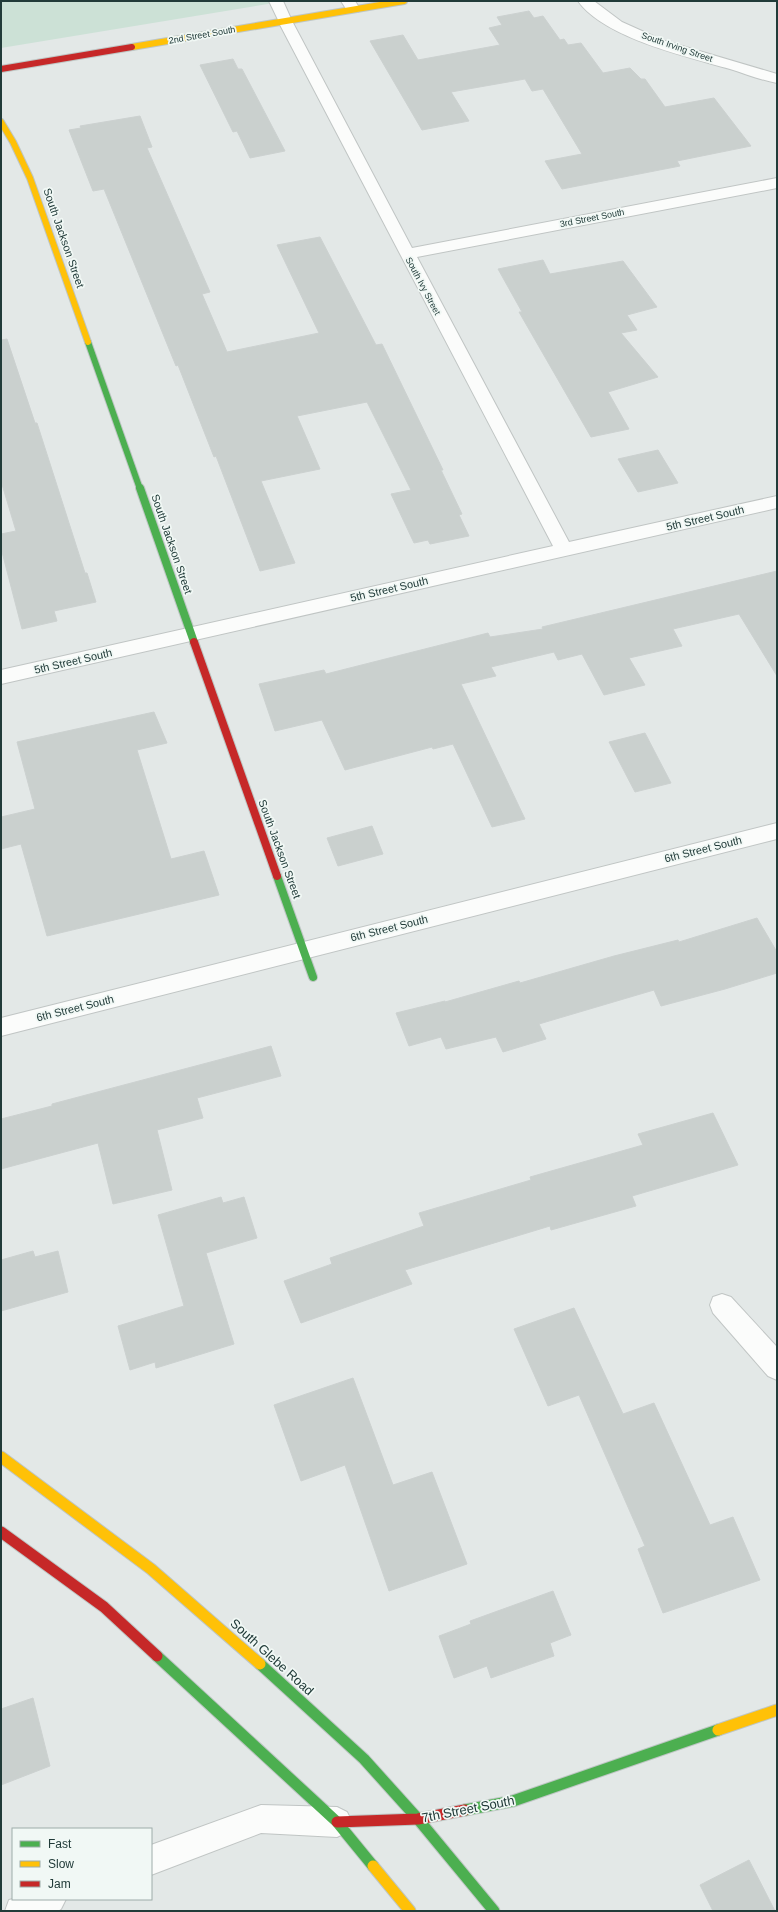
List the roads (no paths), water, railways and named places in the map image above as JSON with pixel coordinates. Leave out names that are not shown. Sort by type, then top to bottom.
[{"type":"street","name":"South Ivy Street","points":[[276,1],[406,254],[564,550]]},
{"type":"street","name":"2nd Street South","points":[[1,69],[285,20],[350,5],[404,1]]},
{"type":"street","name":"South Irving Street","points":[[585,1],[591,7],[621,27],[650,39],[777,79]]},
{"type":"street","name":"South Jackson Street","points":[[1,122],[13,142],[30,178],[312,977]]},
{"type":"street","name":"3rd Street South","points":[[406,254],[777,183]]},
{"type":"street","name":"5th Street South","points":[[1,677],[777,502]]},
{"type":"street","name":"6th Street South","points":[[1,1027],[303,949],[777,831]]},
{"type":"street","points":[[722,1306],[770,1358],[777,1368]]},
{"type":"street","name":"South Glebe Road","points":[[1,1457],[151,1569],[270,1672],[364,1759],[418,1819],[494,1911]]},
{"type":"street","points":[[1,1532],[104,1607],[337,1822],[410,1911]]},
{"type":"street","name":"7th Street South","points":[[152,1860],[261,1819],[337,1822],[418,1819],[513,1801],[777,1710]]},
{"type":"street","points":[[20,1911],[48,1900]]}]
